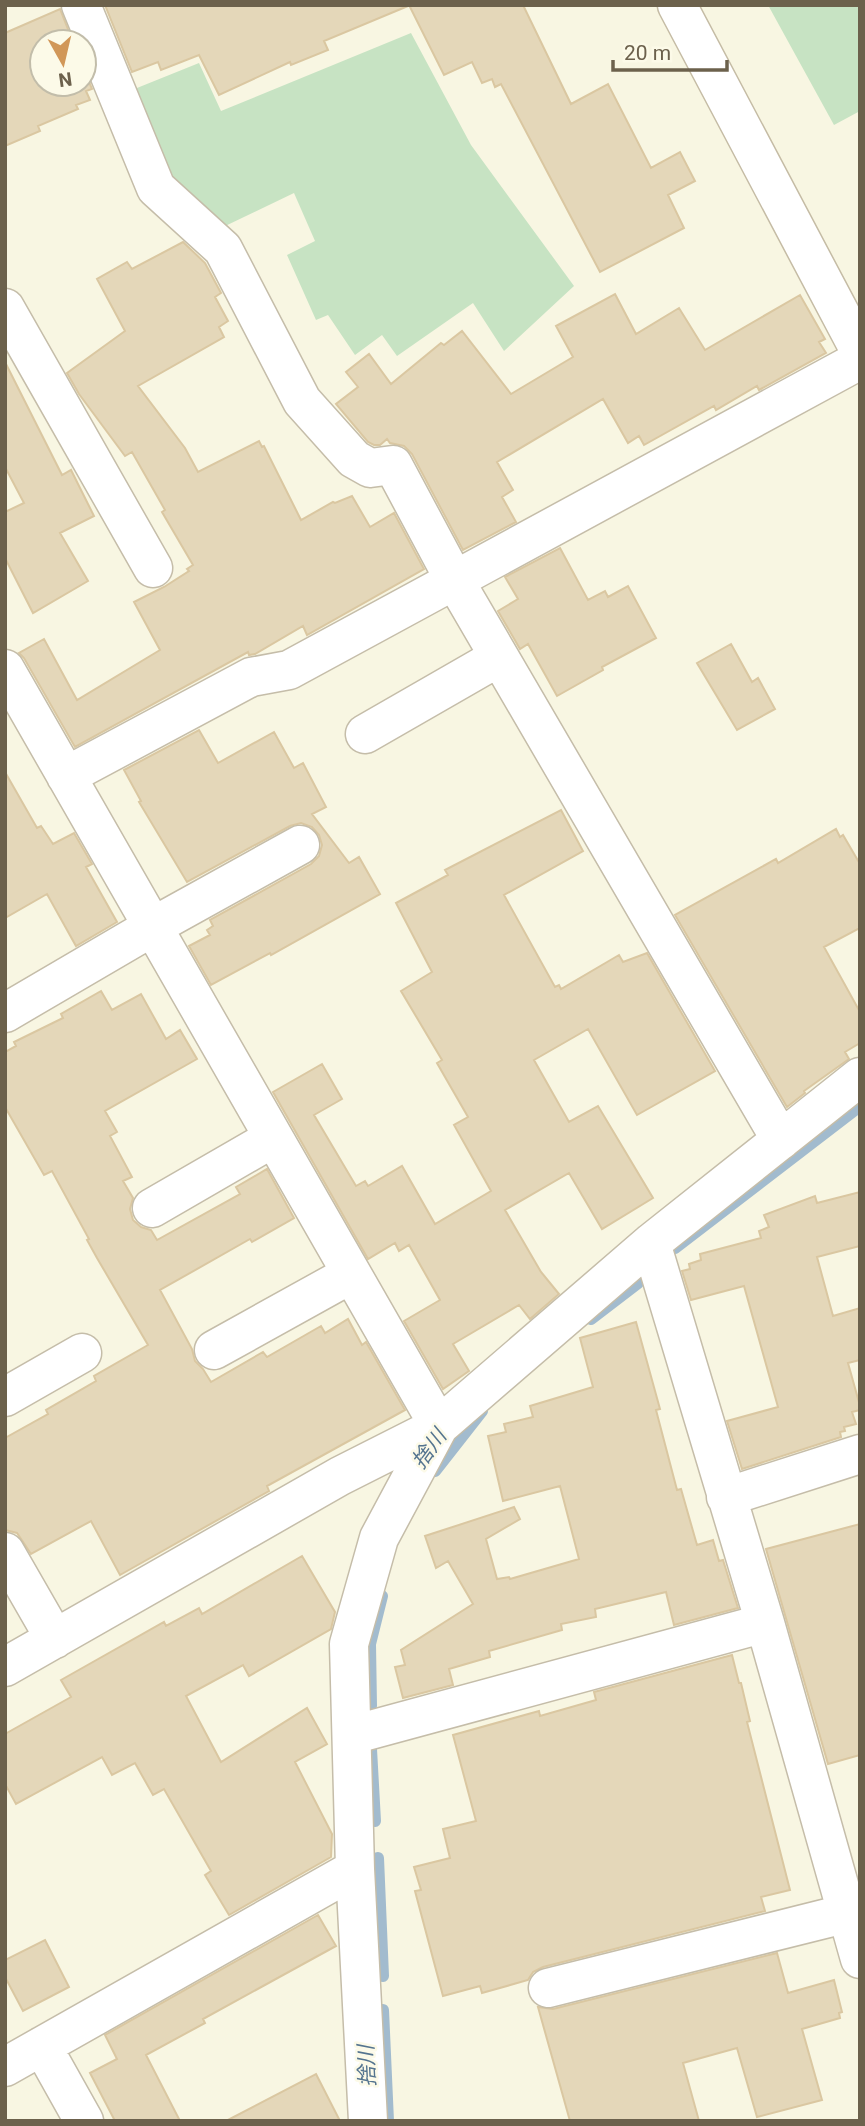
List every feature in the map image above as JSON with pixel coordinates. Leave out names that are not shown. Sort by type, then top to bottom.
[{"type":"street","points":[[82,5],[156,188],[223,250],[302,401],[354,459],[370,468],[393,465],[455,581],[781,1140]]},
{"type":"street","points":[[677,5],[860,351]]},
{"type":"street","points":[[9,324],[153,568]]},
{"type":"street","points":[[66,776],[251,677],[289,670],[860,360]]},
{"type":"street","points":[[365,734],[499,657]]},
{"type":"street","points":[[5,669],[439,1426]]},
{"type":"street","points":[[5,1013],[300,845]]},
{"type":"street","points":[[5,1667],[340,1476],[439,1426],[651,1242],[860,1077]]},
{"type":"street","points":[[152,1208],[273,1138]]},
{"type":"street","points":[[651,1242],[726,1497],[854,1911],[860,1959]]},
{"type":"street","points":[[214,1350],[351,1274]]},
{"type":"street","points":[[5,1397],[82,1353]]},
{"type":"street","points":[[368,2121],[355,1869],[349,1644],[379,1538],[439,1426]]},
{"type":"street","points":[[726,1497],[860,1454]]},
{"type":"street","points":[[5,1552],[55,1639]]},
{"type":"street","points":[[352,1735],[765,1623]]},
{"type":"street","points":[[5,2067],[355,1869]]},
{"type":"street","points":[[548,1988],[854,1911]]},
{"type":"street","points":[[42,2046],[84,2121]]},
{"type":"green space","points":[[768,5],[860,5],[860,111],[834,125]]},
{"type":"green space","points":[[411,33],[471,145],[574,286],[504,351],[473,303],[397,356],[382,335],[355,355],[328,315],[316,320],[287,255],[315,241],[294,193],[221,228],[169,184],[132,90],[199,63],[221,111]]},
{"type":"building","points":[[105,5],[408,6],[324,41],[328,50],[291,65],[290,62],[219,95],[199,55],[161,70],[158,62],[132,72]]},
{"type":"building","points":[[409,5],[523,5],[571,104],[608,84],[651,168],[680,152],[695,181],[668,195],[684,228],[600,272],[501,84],[495,87],[492,79],[482,83],[472,62],[444,75]]},
{"type":"building","points":[[60,9],[67,28],[28,28],[28,98],[90,100],[76,105],[78,109],[38,126],[40,131],[5,146],[5,33]]},
{"type":"building","points":[[183,242],[205,263],[221,293],[215,297],[228,321],[219,327],[224,337],[138,386],[185,448],[198,472],[259,441],[301,520],[333,502],[352,496],[370,527],[394,513],[424,569],[307,635],[303,626],[255,654],[249,655],[248,652],[75,747],[19,653],[44,639],[77,700],[160,650],[134,602],[164,587],[189,571],[187,569],[193,565],[162,512],[165,510],[132,452],[125,456],[79,394],[67,373],[125,331],[97,279],[127,262],[132,269]]},
{"type":"building","points":[[615,294],[636,334],[679,308],[705,350],[800,295],[825,339],[819,342],[826,353],[759,390],[757,386],[716,410],[714,406],[644,445],[639,436],[628,443],[603,399],[497,462],[513,490],[502,497],[516,522],[463,550],[412,454],[404,446],[390,443],[387,439],[380,445],[368,442],[336,404],[358,387],[346,372],[369,354],[391,384],[441,343],[444,345],[462,331],[511,394],[573,357],[556,326]]},
{"type":"building","points":[[5,362],[62,475],[71,470],[94,516],[60,533],[88,581],[33,613],[5,558],[5,512],[24,503],[5,467]]},
{"type":"building","points":[[560,548],[588,600],[605,591],[608,597],[628,586],[656,638],[602,667],[603,670],[557,696],[528,644],[520,649],[498,611],[518,599],[505,577]]},
{"type":"building","points":[[731,644],[752,682],[758,678],[775,709],[737,730],[697,663]]},
{"type":"building","points":[[199,730],[218,763],[274,732],[294,768],[303,763],[326,807],[312,814],[349,863],[359,857],[380,894],[211,985],[189,946],[210,935],[207,930],[213,926],[210,920],[311,864],[319,856],[322,845],[319,835],[312,827],[301,823],[290,826],[187,882],[139,802],[141,801],[124,770]]},
{"type":"building","points":[[5,772],[37,828],[41,826],[53,844],[74,833],[92,864],[86,867],[117,922],[76,946],[47,894],[5,918]]},
{"type":"building","points":[[561,810],[583,851],[504,895],[555,987],[559,985],[561,989],[619,955],[623,962],[647,953],[715,1071],[637,1115],[588,1029],[534,1060],[569,1122],[598,1106],[653,1198],[602,1229],[569,1173],[505,1210],[541,1272],[559,1294],[530,1319],[519,1305],[453,1344],[469,1371],[443,1389],[404,1321],[440,1300],[409,1245],[399,1251],[395,1243],[368,1259],[273,1092],[322,1064],[342,1099],[314,1115],[356,1186],[365,1181],[368,1186],[402,1166],[435,1224],[491,1191],[454,1125],[468,1117],[437,1063],[442,1060],[401,991],[432,972],[396,903],[448,875],[445,870]]},
{"type":"building","points":[[836,829],[840,837],[843,835],[860,864],[860,928],[824,947],[860,1012],[860,1043],[845,1052],[849,1059],[804,1091],[805,1093],[787,1107],[675,915],[776,859],[778,863]]},
{"type":"building","points":[[101,991],[112,1010],[141,994],[166,1039],[180,1030],[197,1059],[105,1111],[117,1132],[110,1136],[132,1177],[123,1181],[133,1198],[130,1209],[133,1220],[141,1227],[151,1230],[157,1240],[240,1194],[236,1187],[267,1169],[294,1218],[252,1242],[250,1239],[160,1290],[192,1349],[195,1361],[211,1382],[263,1352],[267,1357],[321,1326],[325,1333],[348,1319],[362,1345],[366,1342],[405,1410],[267,1486],[269,1491],[120,1575],[91,1521],[31,1554],[17,1533],[5,1530],[5,1438],[48,1414],[46,1410],[96,1381],[94,1376],[148,1345],[87,1240],[89,1239],[52,1171],[44,1175],[5,1107],[5,1052],[16,1046],[14,1042],[63,1018],[61,1014]]},
{"type":"building","points":[[860,1192],[860,1246],[817,1257],[833,1316],[860,1308],[860,1360],[848,1363],[860,1406],[860,1410],[852,1412],[856,1424],[844,1427],[845,1431],[840,1432],[841,1437],[742,1469],[727,1421],[778,1407],[744,1286],[691,1300],[682,1271],[690,1269],[689,1264],[701,1260],[700,1254],[761,1238],[759,1231],[769,1227],[764,1215],[815,1196],[817,1203]]},
{"type":"building","points":[[636,1322],[660,1409],[656,1410],[677,1490],[681,1489],[697,1545],[713,1540],[719,1561],[723,1560],[738,1608],[674,1625],[666,1592],[595,1609],[596,1617],[561,1624],[562,1630],[489,1651],[490,1657],[449,1669],[453,1685],[403,1698],[395,1667],[405,1665],[401,1650],[473,1604],[448,1561],[436,1568],[425,1536],[514,1507],[520,1519],[486,1539],[497,1579],[510,1579],[579,1559],[560,1486],[503,1501],[488,1436],[506,1432],[504,1424],[533,1417],[530,1406],[593,1387],[580,1338]]},
{"type":"building","points":[[860,1524],[860,1755],[828,1764],[766,1549]]},
{"type":"building","points":[[302,1556],[335,1612],[331,1629],[249,1676],[243,1665],[186,1696],[221,1762],[307,1708],[327,1744],[295,1762],[332,1834],[331,1857],[229,1915],[205,1875],[211,1871],[164,1789],[153,1795],[135,1763],[112,1775],[102,1757],[16,1804],[5,1784],[5,1734],[71,1697],[61,1680],[164,1622],[166,1626],[199,1608],[202,1614]]},
{"type":"building","points":[[732,1655],[790,1890],[761,1897],[765,1911],[543,1967],[533,1972],[528,1980],[482,1993],[480,1986],[443,1996],[415,1891],[421,1890],[414,1867],[450,1858],[443,1829],[476,1821],[453,1735],[539,1711],[540,1716],[596,1700],[594,1692]]},
{"type":"building","points":[[318,1915],[336,1946],[203,2019],[205,2023],[146,2055],[180,2121],[115,2121],[90,2073],[117,2059],[105,2035]]},
{"type":"building","points":[[45,1940],[69,1987],[23,2011],[5,1977],[5,1960]]},
{"type":"building","points":[[777,1953],[788,1993],[834,1980],[842,2012],[839,2013],[840,2018],[802,2029],[822,2100],[757,2117],[737,2048],[683,2063],[699,2121],[570,2121],[538,2007],[553,2009]]},
{"type":"building","points":[[316,2074],[340,2121],[226,2121]]},
{"type":"waterway","name":"捨川","points":[[675,1248],[860,1106]]},
{"type":"waterway","name":"捨川","points":[[591,1319],[638,1283]]},
{"type":"waterway","name":"捨川","points":[[435,1471],[482,1411]]},
{"type":"waterway","name":"捨川","points":[[371,1706],[370,1644],[382,1596]]},
{"type":"waterway","name":"捨川","points":[[371,1749],[375,1821]]},
{"type":"waterway","name":"捨川","points":[[378,1858],[383,1976]]},
{"type":"waterway","name":"捨川","points":[[383,2010],[388,2121]]}]
